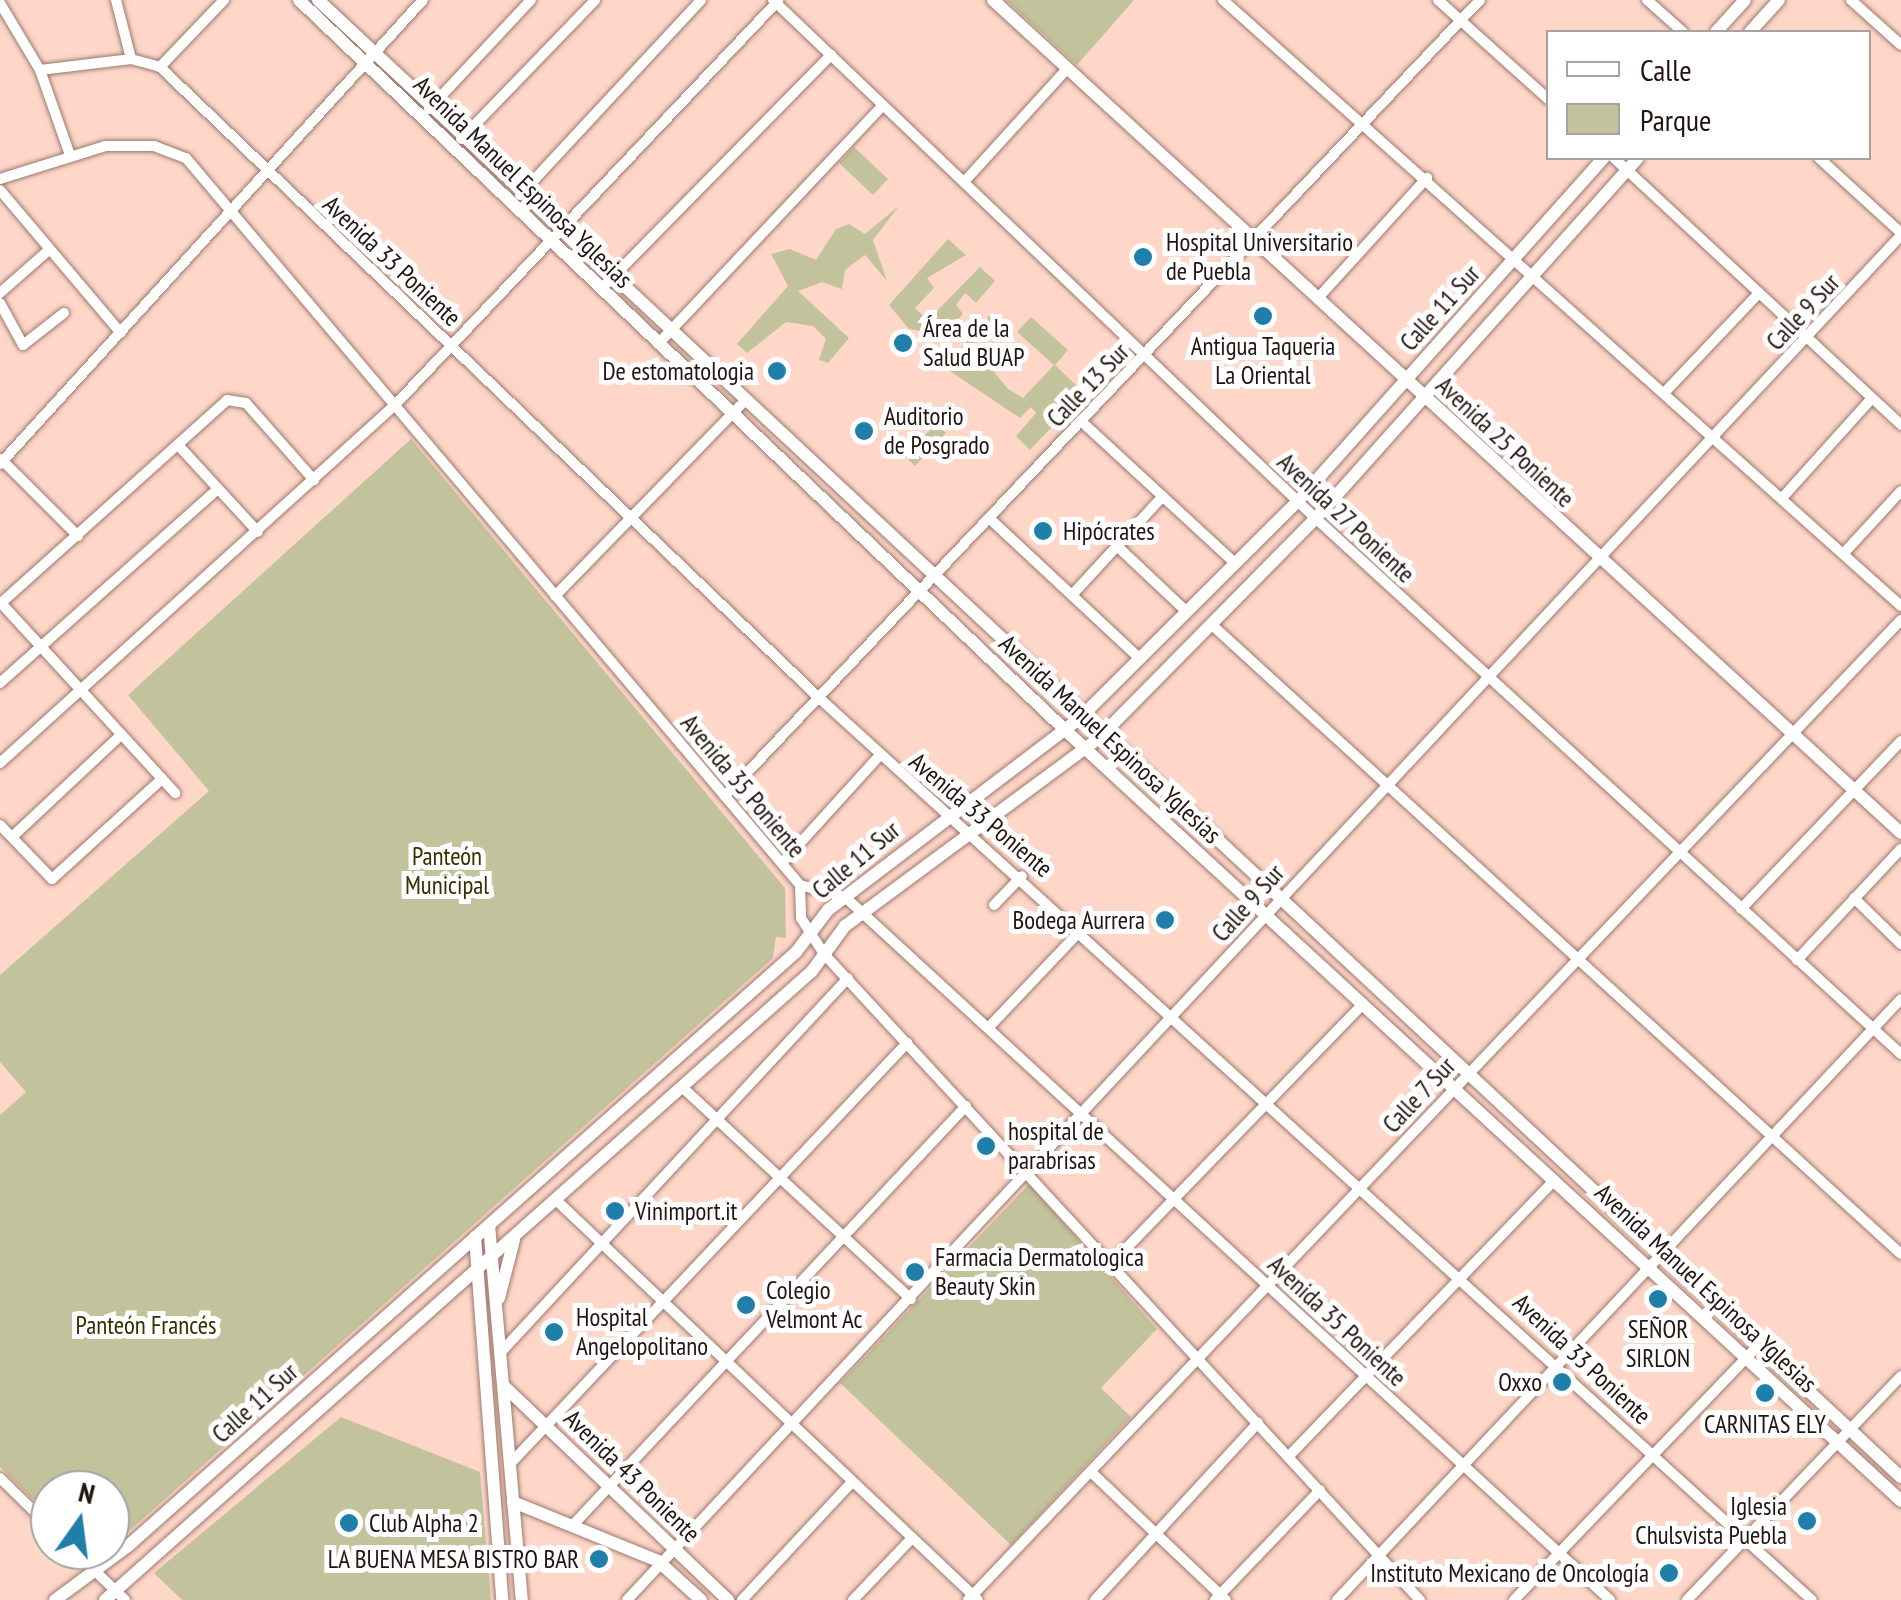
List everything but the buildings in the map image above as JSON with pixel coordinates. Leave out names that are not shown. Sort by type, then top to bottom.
[{"type":"main road","name":"Avenida 25 Poniente","points":[[993,0],[1901,833]]},
{"type":"main road","points":[[1718,30],[1745,0]]},
{"type":"main road","points":[[1752,30],[1779,0]]},
{"type":"main road","name":"Avenida Manuel Espinosa Yglesias","points":[[310,2],[606,283],[668,332],[1275,900],[1555,1180],[1758,1346],[1901,1477]]},
{"type":"main road","name":"Calle 11 Sur","points":[[130,1537],[475,1238],[809,935],[845,897],[946,816],[1079,719],[1298,501],[1602,160]]},
{"type":"main road","name":"Calle 11 Sur","points":[[116,1597],[682,1086],[824,954],[862,912],[1099,738],[1316,518],[1636,160]]},
{"type":"main road","name":"Avenida Manuel Espinosa Yglesias","points":[[606,283],[658,344],[1065,730],[1362,1004],[1459,1082],[1654,1261],[1748,1358],[1901,1500]]},
{"type":"main road","points":[[874,923],[882,898]]},
{"type":"main road","points":[[489,1225],[522,1600]]},
{"type":"main road","points":[[496,1310],[514,1237]]},
{"type":"main road","points":[[475,1238],[502,1600]]},
{"type":"main road","name":"Avenida 43 Poniente","points":[[504,1386],[728,1600]]},
{"type":"main road","name":"Avenida 43 Poniente","points":[[513,1502],[662,1563],[702,1600]]},
{"type":"main road","name":"Calle 11 Sur","points":[[55,1600],[92,1570]]},
{"type":"street","points":[[40,70],[131,59],[116,0]]},
{"type":"street","points":[[160,67],[224,0]]},
{"type":"street","points":[[78,536],[1,461],[423,0]]},
{"type":"street","points":[[426,112],[531,0]]},
{"type":"street","points":[[458,142],[596,0]]},
{"type":"street","points":[[517,198],[701,0]]},
{"type":"street","points":[[1223,0],[1666,390],[1901,606]]},
{"type":"street","points":[[1438,0],[1546,97]]},
{"type":"street","name":"Calle 13 Sur","points":[[725,796],[1480,0]]},
{"type":"street","points":[[1647,0],[1681,30]]},
{"type":"street","points":[[1851,0],[1901,45]]},
{"type":"street","points":[[0,764],[395,406],[776,1]]},
{"type":"street","name":"Avenida 27 Poniente","points":[[776,1],[1316,518],[1901,1054]]},
{"type":"street","points":[[0,3],[40,70],[70,155]]},
{"type":"street","points":[[606,283],[830,55]]},
{"type":"street","name":"Avenida 33 Poniente","points":[[131,59],[160,67],[816,696],[946,816],[974,833],[1176,1014],[1812,1600]]},
{"type":"street","points":[[964,182],[1067,69]]},
{"type":"street","points":[[658,344],[883,105]]},
{"type":"street","name":"Avenida 35 Poniente","points":[[0,179],[70,155],[123,144],[174,150],[230,210],[800,885],[845,897],[862,912],[1610,1600]]},
{"type":"street","points":[[1616,160],[1901,425]]},
{"type":"street","points":[[1821,160],[1901,234]]},
{"type":"street","points":[[1318,297],[1427,178]]},
{"type":"street","points":[[0,190],[121,333]]},
{"type":"street","name":"Calle 9 Sur","points":[[627,1600],[1176,1014],[1275,900],[1600,559],[1901,234]]},
{"type":"street","points":[[0,293],[49,250]]},
{"type":"street","points":[[1666,390],[1759,293]]},
{"type":"street","points":[[0,303],[23,345],[64,313]]},
{"type":"street","points":[[4,601],[237,397],[314,480]]},
{"type":"street","points":[[1782,497],[1872,398]]},
{"type":"street","points":[[555,596],[742,404]]},
{"type":"street","points":[[1082,421],[1235,564]]},
{"type":"street","points":[[178,445],[258,532]]},
{"type":"street","points":[[0,682],[218,489]]},
{"type":"street","points":[[1844,553],[1901,492]]},
{"type":"street","points":[[1072,595],[1163,496]]},
{"type":"street","points":[[989,518],[1140,658]]},
{"type":"street","points":[[1117,546],[1187,612]]},
{"type":"street","points":[[0,584],[4,601],[40,647],[174,793]]},
{"type":"street","name":"Calle 7 Sur","points":[[973,1598],[1576,958],[1901,620]]},
{"type":"street","points":[[1211,624],[1901,1254]]},
{"type":"street","points":[[12,837],[121,735]]},
{"type":"street","points":[[1742,909],[1901,741]]},
{"type":"street","points":[[783,862],[880,754]]},
{"type":"street","points":[[0,824],[52,879],[162,779]]},
{"type":"street","points":[[1796,960],[1901,849]]},
{"type":"street","points":[[994,905],[1022,876]]},
{"type":"street","points":[[800,885],[809,935],[824,954],[1420,1600]]},
{"type":"street","points":[[1854,898],[1901,944]]},
{"type":"street","points":[[989,1027],[1082,929]]},
{"type":"street","points":[[501,1352],[848,978]]},
{"type":"street","points":[[1338,1600],[1901,999]]},
{"type":"street","points":[[1112,1264],[1266,1099],[1362,1004]]},
{"type":"street","points":[[510,1464],[907,1043]]},
{"type":"street","points":[[682,1086],[911,1299]]},
{"type":"street","points":[[572,1526],[966,1106]]},
{"type":"street","points":[[1289,1456],[1555,1180]]},
{"type":"street","points":[[556,1200],[973,1598]]},
{"type":"street","points":[[1514,1600],[1758,1346]]},
{"type":"street","points":[[1687,1600],[1901,1376]]},
{"type":"street","points":[[1095,1600],[1258,1423]]},
{"type":"street","points":[[1090,1472],[1221,1598],[1320,1490]]},
{"type":"street","points":[[0,1478],[30,1507]]},
{"type":"street","points":[[742,1600],[851,1483]]},
{"type":"street","points":[[852,1600],[912,1538]]},
{"type":"street","points":[[94,1570],[116,1597]]},
{"type":"green space","points":[[1006,0],[1134,0],[1077,65]]},
{"type":"green space","points":[[854,147],[888,179],[873,195],[839,163]]},
{"type":"green space","points":[[899,206],[873,240],[887,281],[865,255],[845,270],[842,289],[822,282],[798,291],[849,338],[828,363],[819,360],[826,339],[813,326],[786,322],[747,353],[737,344],[788,286],[771,254],[790,249],[816,260],[836,229],[849,224],[865,234]]},
{"type":"green space","points":[[948,239],[966,255],[927,278],[934,288],[915,308],[928,320],[980,267],[995,281],[976,303],[965,293],[956,305],[963,314],[943,335],[929,321],[927,332],[909,329],[889,305]]},
{"type":"green space","points":[[990,315],[997,323],[972,345],[1008,389],[1023,398],[1054,365],[1017,332],[1031,317],[1068,350],[1055,365],[1084,393],[1030,450],[1016,436],[1036,413],[1031,407],[1020,418],[944,367]]},
{"type":"green space","points":[[936,424],[946,433],[915,466],[904,456]]},
{"type":"green space","name":"Panteón Municipal","points":[[411,439],[785,888],[786,938],[776,937],[773,958],[130,1530],[130,1470],[30,1470],[30,1496],[0,1467],[0,1115],[26,1092],[0,1062],[0,975],[209,791],[128,695]]},
{"type":"green space","points":[[1029,1184],[1157,1329],[1101,1388],[1131,1417],[1011,1545],[840,1383]]},
{"type":"green space","name":"Club Alpha 2","points":[[341,1417],[480,1472],[491,1600],[182,1600],[154,1573]]},
{"type":"place","name":"Hospital Universitario de Puebla","points":[[1143,257]]},
{"type":"place","name":"Antigua Taqueria La Oriental","points":[[1263,316]]},
{"type":"place","name":"Área de la Salud BUAP","points":[[903,343]]},
{"type":"place","name":"De estomatologia","points":[[777,371]]},
{"type":"place","name":"Auditorio de Posgrado","points":[[864,431]]},
{"type":"place","name":"Hipócrates","points":[[1043,531]]},
{"type":"place","name":"Bodega Aurrera","points":[[1165,920]]},
{"type":"place","name":"hospital de parabrisas","points":[[986,1146]]},
{"type":"place","name":"Vinimport.it","points":[[615,1211]]},
{"type":"place","name":"Farmacia Dermatologica Beauty Skin","points":[[915,1272]]},
{"type":"place","name":"SEÑOR SIRLON","points":[[1658,1299]]},
{"type":"place","name":"Colegio Velmont Ac","points":[[746,1305]]},
{"type":"place","name":"Hospital Angelopolitano","points":[[554,1332]]},
{"type":"place","name":"Oxxo","points":[[1562,1382]]},
{"type":"place","name":"CARNITAS ELY","points":[[1765,1393]]},
{"type":"place","name":"Iglesia Chulsvista Puebla","points":[[1807,1521]]},
{"type":"place","name":"Club Alpha 2","points":[[349,1523]]},
{"type":"place","name":"LA BUENA MESA BISTRO BAR","points":[[599,1559]]},
{"type":"place","name":"Instituto Mexicano de Oncología","points":[[1669,1573]]},
{"type":"park label","name":"Panteón Francés","points":[[146,1325]]}]
